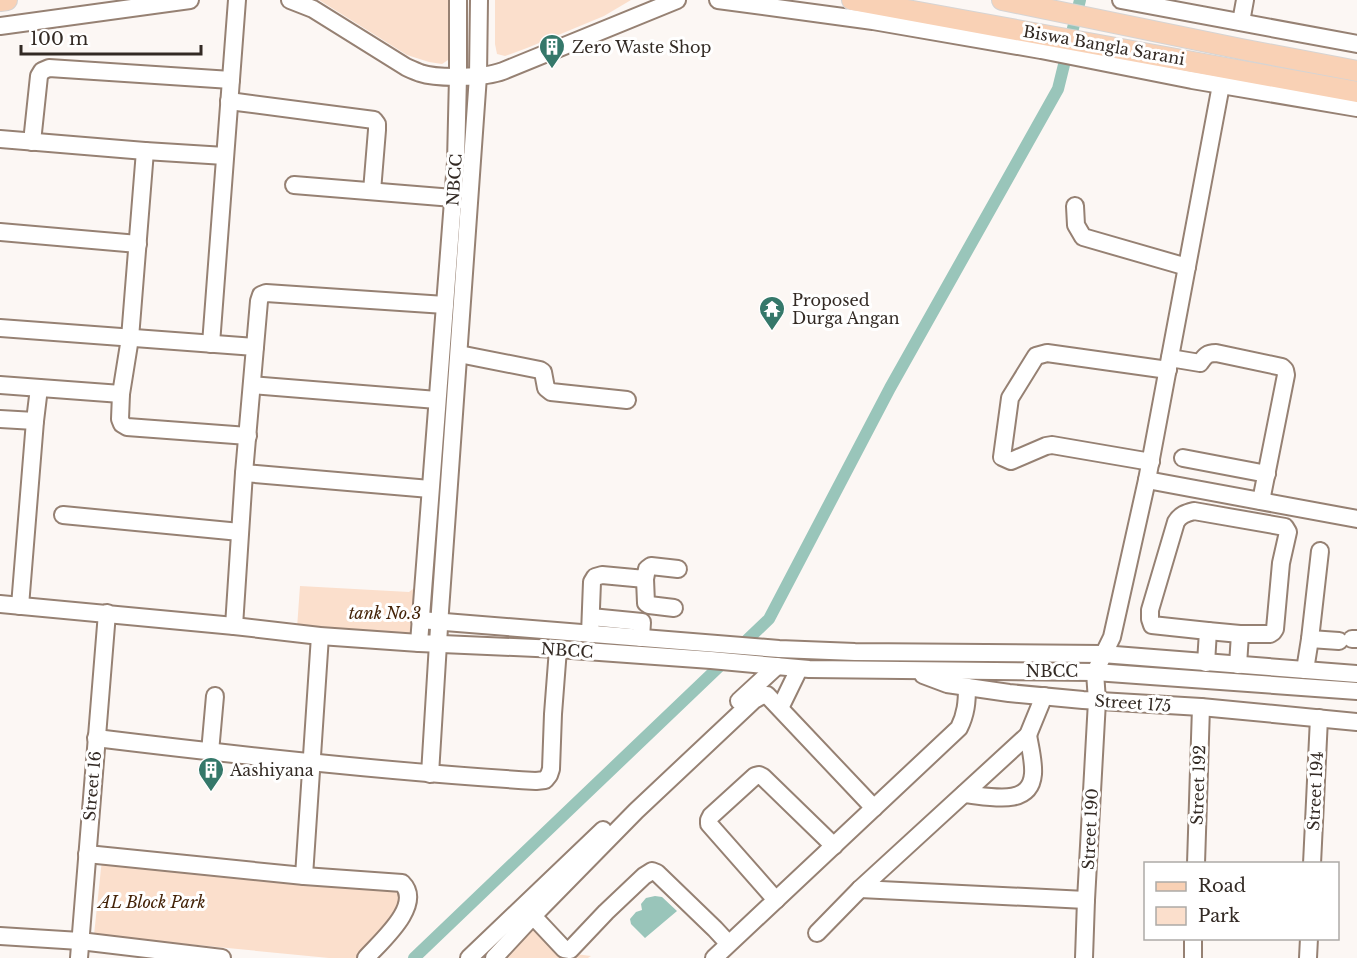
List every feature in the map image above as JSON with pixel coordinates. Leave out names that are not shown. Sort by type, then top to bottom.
[{"type":"main road","points":[[0,1],[7,0]]},
{"type":"main road","name":"Biswa Bangla Sarani","points":[[852,0],[1083,50],[1357,92]]},
{"type":"main road","name":"Biswa Bangla Sarani","points":[[1002,0],[1357,71]]},
{"type":"street","points":[[0,26],[190,0]]},
{"type":"street","points":[[211,344],[237,0]]},
{"type":"street","points":[[290,0],[313,9],[406,67],[421,73],[458,76],[495,74],[677,0]]},
{"type":"street","name":"NBCC","points":[[458,0],[456,162],[419,643],[711,652],[775,660],[799,669],[1095,672],[1357,691]]},
{"type":"street","points":[[430,774],[478,76],[479,0]]},
{"type":"street","points":[[718,0],[1041,42]]},
{"type":"street","points":[[1121,0],[1357,44]]},
{"type":"street","points":[[1241,22],[1245,0]]},
{"type":"street","points":[[1083,50],[1221,85],[1357,108]]},
{"type":"street","points":[[32,142],[39,76],[42,71],[49,68],[231,80]]},
{"type":"street","points":[[1095,672],[1112,637],[1151,462],[1221,85]]},
{"type":"street","points":[[229,101],[374,120],[377,130],[372,191]]},
{"type":"street","points":[[0,139],[225,156]]},
{"type":"street","points":[[145,151],[130,338],[121,394],[120,419],[127,427],[248,436]]},
{"type":"street","points":[[294,185],[453,198]]},
{"type":"street","points":[[1075,206],[1076,225],[1083,237],[1187,267]]},
{"type":"street","points":[[0,232],[138,244]]},
{"type":"street","points":[[234,626],[244,473],[261,295],[266,293],[445,305]]},
{"type":"street","points":[[0,328],[255,347]]},
{"type":"street","points":[[1151,462],[1052,445],[1011,461],[1002,457],[1010,398],[1036,356],[1047,353],[1169,364],[1200,363],[1205,356],[1216,353],[1282,367],[1286,375],[1261,501]]},
{"type":"street","points":[[459,354],[540,370],[543,372],[546,388],[550,392],[627,400]]},
{"type":"street","points":[[0,385],[121,394]]},
{"type":"street","points":[[252,385],[437,400]]},
{"type":"street","points":[[20,606],[39,388]]},
{"type":"street","points":[[0,419],[35,422]]},
{"type":"street","points":[[1183,458],[1267,474]]},
{"type":"street","points":[[244,473],[430,489]]},
{"type":"street","points":[[1147,480],[1357,519]]},
{"type":"street","points":[[1194,511],[1287,529],[1273,632],[1270,634],[1240,634],[1208,631],[1152,625],[1150,619],[1150,610],[1178,518],[1194,511]]},
{"type":"street","points":[[63,515],[240,532]]},
{"type":"street","points":[[1305,670],[1320,551]]},
{"type":"street","points":[[674,608],[646,603],[645,579],[647,569],[651,566],[678,569]]},
{"type":"street","points":[[590,626],[592,582],[595,577],[602,575],[645,579]]},
{"type":"street","points":[[0,604],[320,636],[419,643]]},
{"type":"street","name":"Street 16","points":[[79,950],[106,613]]},
{"type":"street","points":[[420,620],[590,626],[711,652]]},
{"type":"street","points":[[1206,663],[1208,631]]},
{"type":"street","points":[[1238,665],[1240,634]]},
{"type":"street","points":[[304,876],[320,636]]},
{"type":"street","points":[[1310,639],[1349,639]]},
{"type":"street","points":[[96,738],[311,763],[536,782],[545,780],[551,769],[558,649]]},
{"type":"street","points":[[469,958],[775,660],[855,652],[1102,654],[1357,674]]},
{"type":"street","points":[[780,708],[799,669]]},
{"type":"street","name":"Street 175","points":[[912,670],[947,684],[1044,696],[1201,707],[1357,722]]},
{"type":"street","name":"Street 190","points":[[1084,958],[1097,701],[1095,672]]},
{"type":"street","points":[[714,958],[959,728],[966,711],[967,687]]},
{"type":"street","points":[[494,958],[532,916],[636,812],[763,694],[780,708],[874,808]]},
{"type":"street","points":[[210,752],[215,696]]},
{"type":"street","points":[[817,933],[860,889],[1028,735],[1044,696]]},
{"type":"street","name":"Street 192","points":[[1196,862],[1201,707]]},
{"type":"street","name":"Street 194","points":[[1312,862],[1319,718]]},
{"type":"street","points":[[964,794],[1009,798],[1023,794],[1031,785],[1034,772],[1028,735]]},
{"type":"street","points":[[776,900],[709,824],[711,816],[755,776],[759,775],[834,846]]},
{"type":"street","points":[[87,854],[304,876],[402,883],[406,887],[408,902],[403,917],[366,958]]},
{"type":"street","points":[[532,916],[564,949],[570,950],[614,904],[652,871],[657,873],[728,943]]},
{"type":"street","points":[[860,889],[1086,900]]},
{"type":"street","points":[[0,936],[79,950],[222,958]]},
{"type":"street","points":[[1192,958],[1193,940]]},
{"type":"street","points":[[1308,958],[1309,940]]},
{"type":"green space","points":[[319,0],[452,0],[451,50],[448,60],[442,64],[407,55]]},
{"type":"green space","points":[[495,0],[631,0],[604,16],[505,56],[497,54],[495,44]]},
{"type":"green space","name":"tank No.3","points":[[300,586],[409,592],[417,586],[419,639],[297,628]]},
{"type":"green space","name":"AL Block Park","points":[[102,859],[399,889],[398,913],[357,958],[329,958],[94,935]]},
{"type":"green space","points":[[525,922],[555,950],[591,956],[588,958],[507,958],[495,945]]},
{"type":"shaded area","points":[[662,897],[677,911],[645,938],[631,924],[630,919],[636,912],[642,910],[641,904],[646,898]]},
{"type":"waterway","points":[[414,958],[769,619],[890,388],[1058,89],[1080,0]]},
{"type":"place","name":"Zero Waste Shop","points":[[552,70]]},
{"type":"place","name":"Proposed Durga Angan","points":[[772,332]]},
{"type":"place","name":"Aashiyana","points":[[211,793]]}]
